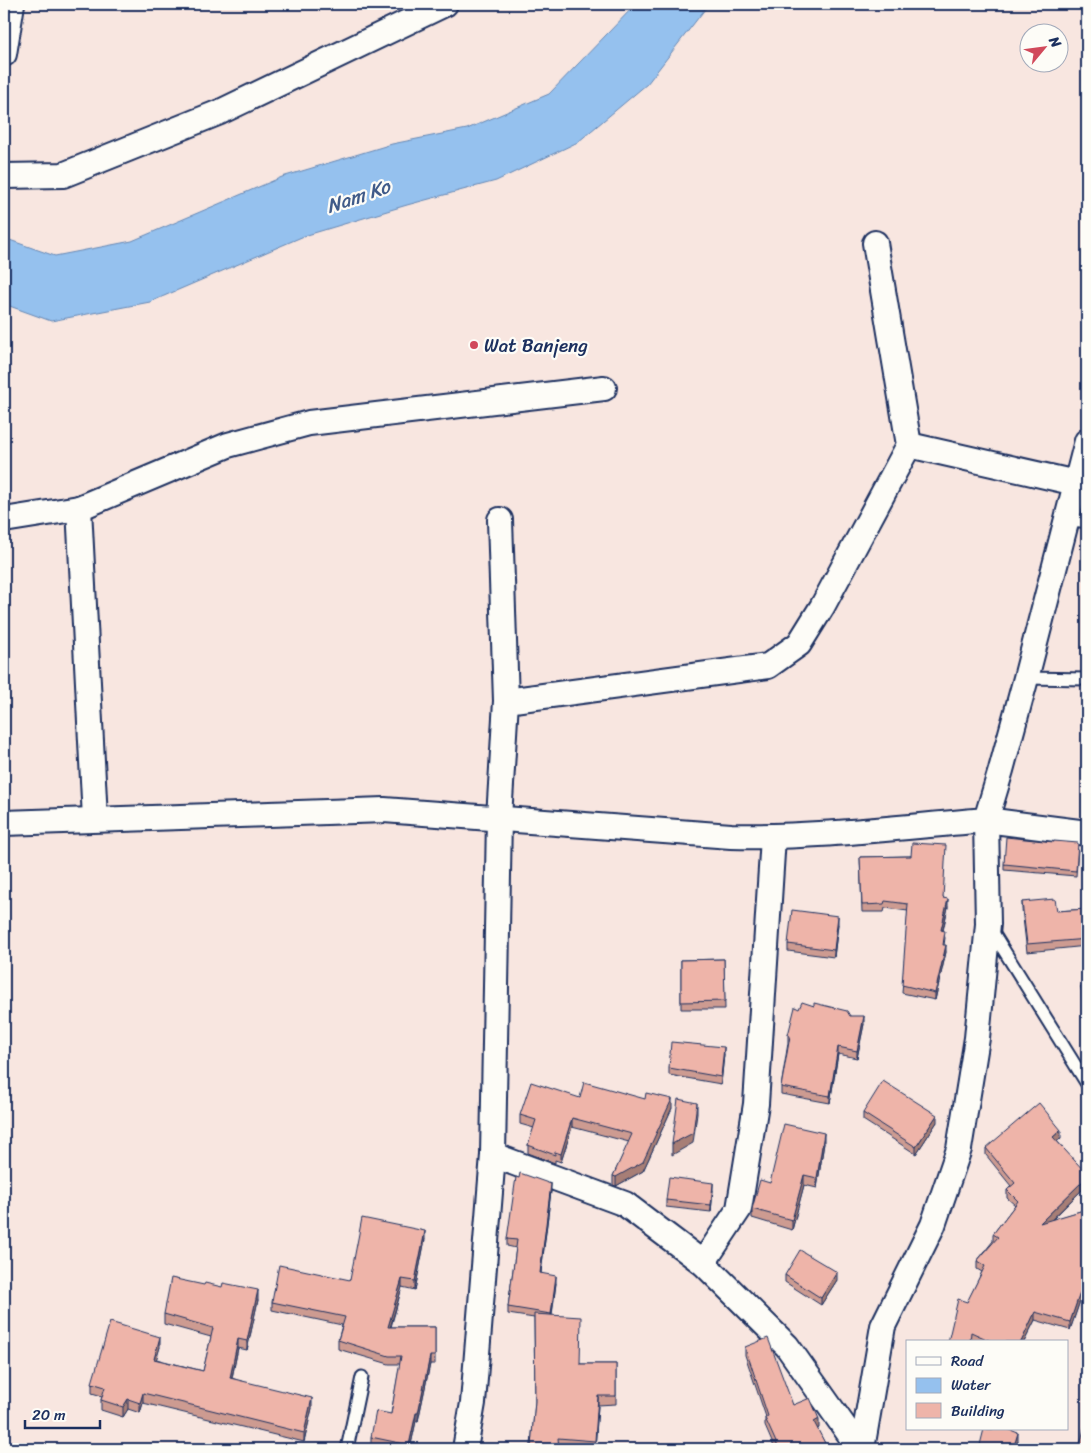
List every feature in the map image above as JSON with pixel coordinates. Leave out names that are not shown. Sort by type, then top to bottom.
[{"type":"street","points":[[4,54],[12,4]]},
{"type":"street","points":[[4,176],[63,175],[220,112],[445,4]]},
{"type":"street","points":[[506,701],[768,666],[798,644],[822,607],[909,445],[875,242]]},
{"type":"street","points":[[4,520],[78,508],[228,445],[309,423],[604,388]]},
{"type":"street","points":[[861,1449],[883,1326],[933,1225],[959,1149],[977,1038],[988,924],[986,820],[1026,678],[1078,520],[1076,483],[1087,442]]},
{"type":"street","points":[[909,445],[1076,483]]},
{"type":"street","points":[[78,508],[94,819]]},
{"type":"street","points":[[466,1449],[473,1403],[493,1155],[499,818],[506,701],[500,520]]},
{"type":"street","points":[[4,823],[384,810],[731,836],[773,837],[986,820],[1087,833]]},
{"type":"street","points":[[703,1262],[739,1209],[755,1113],[773,837]]},
{"type":"street","points":[[493,1155],[625,1204],[703,1262],[787,1346],[861,1449]]},
{"type":"lane","points":[[1026,678],[1087,679]]},
{"type":"lane","points":[[988,924],[1087,1084]]},
{"type":"lane","points":[[347,1449],[362,1377]]},
{"type":"water","name":"Nam Ko","points":[[636,4],[709,4],[647,84],[578,142],[496,181],[304,236],[150,302],[51,321],[4,304],[4,238],[55,256],[132,241],[282,177],[392,144],[467,129],[549,94]]},
{"type":"building","points":[[1006,837],[1078,843],[1076,871],[1004,864]]},
{"type":"building","points":[[912,843],[946,845],[943,898],[948,899],[941,930],[945,931],[943,945],[946,945],[935,993],[902,985],[908,904],[885,901],[884,904],[862,905],[860,857],[911,856]]},
{"type":"building","points":[[1055,899],[1057,911],[1087,909],[1087,939],[1027,944],[1022,902]]},
{"type":"building","points":[[792,910],[838,916],[834,950],[788,944]]},
{"type":"building","points":[[724,959],[725,1001],[681,1002],[681,960]]},
{"type":"building","points":[[1081,986],[1087,986],[1087,1031],[1086,1031]]},
{"type":"building","points":[[802,1002],[814,1006],[814,1003],[847,1011],[850,1016],[864,1016],[857,1051],[838,1047],[830,1096],[781,1087],[790,1036],[788,1035],[795,1007],[799,1009]]},
{"type":"building","points":[[671,1042],[724,1047],[721,1077],[669,1068]]},
{"type":"building","points":[[883,1081],[937,1115],[916,1147],[863,1113]]},
{"type":"building","points":[[531,1082],[580,1098],[584,1082],[645,1099],[646,1093],[672,1099],[643,1162],[616,1177],[613,1176],[632,1134],[572,1118],[561,1154],[555,1152],[555,1155],[528,1145],[536,1120],[520,1115]]},
{"type":"building","points":[[678,1099],[697,1103],[693,1133],[672,1144]]},
{"type":"building","points":[[1039,1103],[1061,1130],[1053,1137],[1087,1174],[1087,1177],[1040,1223],[1087,1209],[1087,1287],[1082,1287],[1070,1322],[1035,1312],[1022,1340],[989,1340],[971,1332],[970,1340],[948,1340],[958,1299],[967,1302],[985,1266],[977,1261],[998,1237],[993,1234],[1018,1201],[1007,1190],[1015,1183],[986,1148]]},
{"type":"building","points":[[784,1124],[824,1133],[817,1178],[804,1175],[792,1220],[752,1209],[760,1180],[770,1183]]},
{"type":"building","points":[[520,1173],[551,1184],[540,1273],[556,1276],[551,1314],[508,1307],[517,1240],[507,1239],[516,1177],[519,1178]]},
{"type":"building","points":[[669,1177],[713,1183],[711,1205],[666,1200]]},
{"type":"building","points":[[362,1218],[425,1231],[415,1281],[402,1279],[388,1327],[435,1327],[435,1356],[430,1356],[409,1445],[371,1437],[376,1411],[391,1414],[401,1356],[389,1356],[338,1340],[345,1317],[272,1302],[279,1265],[350,1280]]},
{"type":"building","points":[[800,1250],[837,1272],[821,1298],[785,1275]]},
{"type":"building","points":[[171,1278],[204,1285],[205,1283],[222,1287],[223,1283],[258,1290],[247,1341],[238,1339],[230,1378],[312,1398],[304,1433],[143,1393],[140,1403],[128,1399],[123,1407],[101,1400],[105,1387],[92,1383],[110,1322],[160,1337],[154,1359],[203,1371],[213,1328],[164,1314]]},
{"type":"building","points":[[534,1314],[581,1317],[580,1364],[616,1364],[616,1396],[598,1396],[595,1441],[558,1438],[559,1449],[507,1449],[531,1446],[535,1401]]},
{"type":"building","points":[[768,1338],[793,1405],[810,1398],[819,1419],[814,1422],[828,1449],[779,1449],[765,1418],[768,1416],[745,1347]]},
{"type":"building","points":[[1087,1417],[1087,1449],[1079,1449]]},
{"type":"building","points":[[984,1430],[1010,1430],[1018,1433],[1013,1449],[979,1449]]},
{"type":"place","name":"Wat Banjeng","points":[[474,345]]}]
